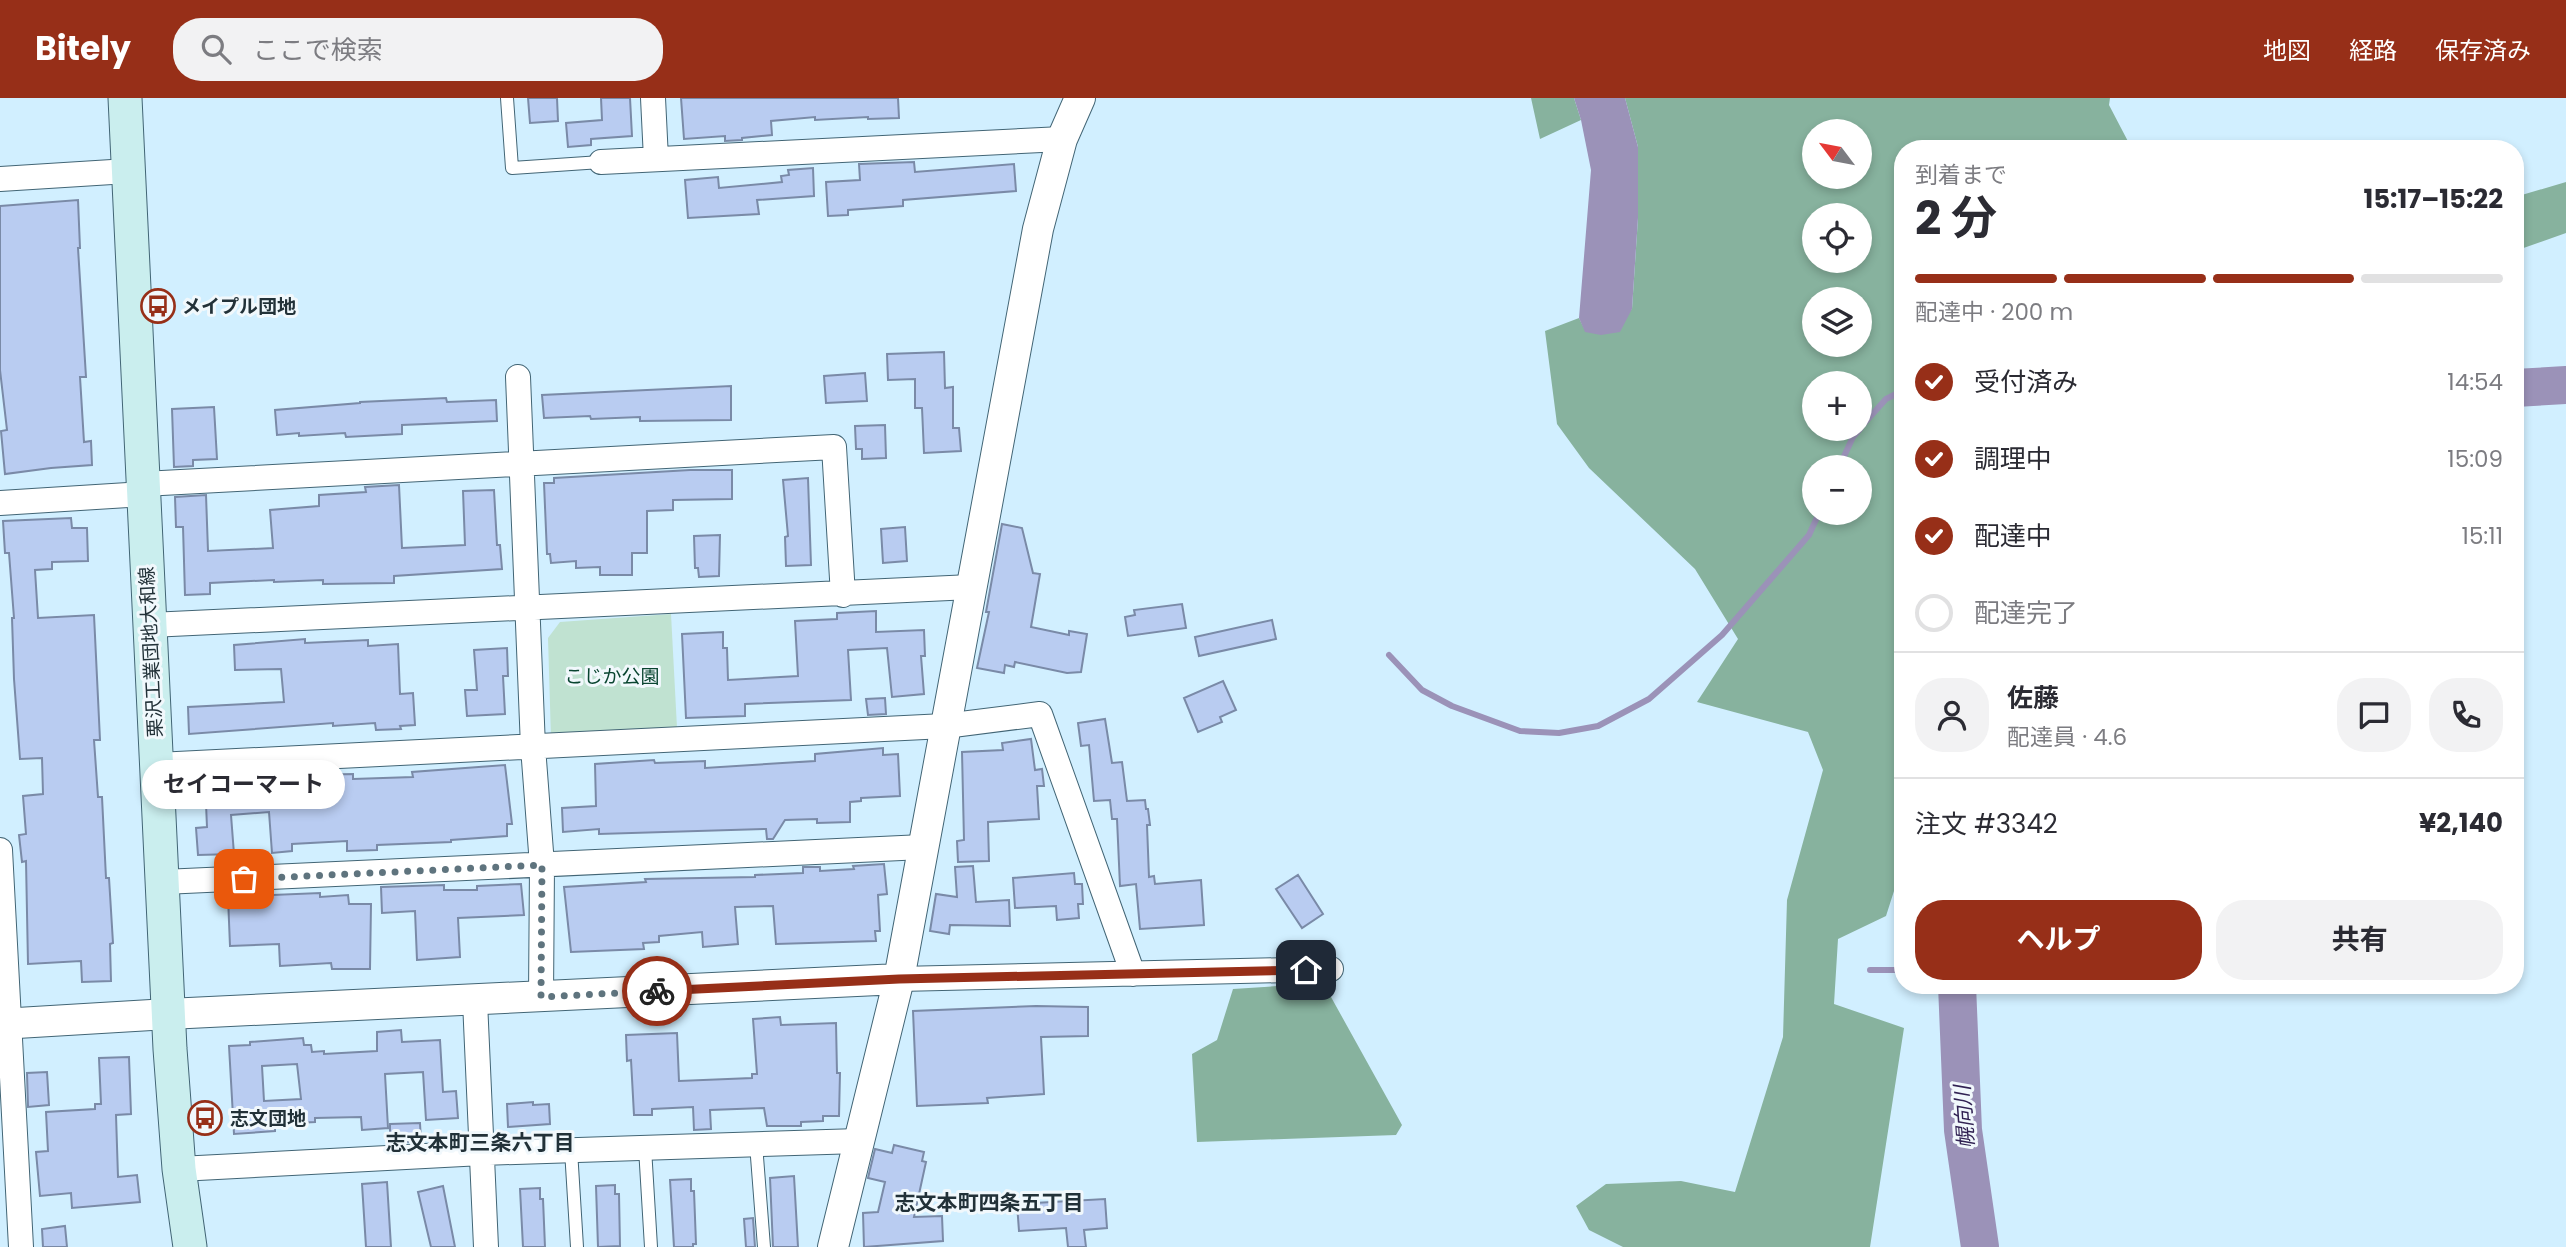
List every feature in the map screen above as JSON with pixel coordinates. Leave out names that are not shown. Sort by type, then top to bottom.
[{"type":"main road","name":"栗沢工業団地大和線","points":[[125,98],[168,1014],[179,1169],[190,1247]]},
{"type":"street","points":[[653,98],[656,159]]},
{"type":"street","points":[[833,1247],[899,979],[1038,229],[1062,139],[1080,98]]},
{"type":"street","points":[[601,162],[1062,139]]},
{"type":"street","points":[[0,179],[128,172]]},
{"type":"street","points":[[518,377],[534,747],[542,865],[541,997]]},
{"type":"street","points":[[0,503],[143,489],[834,447],[843,595]]},
{"type":"street","points":[[150,625],[971,587]]},
{"type":"street","points":[[157,765],[945,726],[1040,714],[1133,974]]},
{"type":"street","points":[[163,883],[923,847]]},
{"type":"street","points":[[0,850],[9,1179],[21,1247]]},
{"type":"street","points":[[5,1024],[899,979],[1331,969]]},
{"type":"street","points":[[475,1001],[486,1247]]},
{"type":"street","points":[[179,1169],[482,1153],[859,1141]]},
{"type":"lane","points":[[507,98],[512,168],[601,162]]},
{"type":"lane","points":[[756,1144],[764,1247]]},
{"type":"lane","points":[[645,1148],[651,1247]]},
{"type":"lane","points":[[571,1150],[577,1247]]},
{"type":"green space","points":[[1531,98],[1574,98],[1581,120],[1540,139]]},
{"type":"green space","points":[[1625,98],[2110,98],[2109,105],[2127,140],[1894,140],[1894,891],[1886,916],[1838,939],[1834,1004],[1904,1028],[1870,1247],[1623,1247],[1589,1230],[1576,1206],[1606,1184],[1681,1181],[1735,1192],[1783,1037],[1787,900],[1823,770],[1808,732],[1697,702],[1738,639],[1695,569],[1589,468],[1557,424],[1545,331],[1579,318],[1586,332],[1632,309],[1638,218],[1638,147]]},
{"type":"green space","points":[[2566,182],[2566,233],[2524,248],[2524,194]]},
{"type":"green space","name":"こじか公園","points":[[671,614],[677,728],[551,738],[548,638],[560,622]]},
{"type":"green space","points":[[1293,985],[1331,997],[1402,1125],[1396,1135],[1197,1142],[1192,1054],[1217,1040],[1233,989]]},
{"type":"shaded area","points":[[1574,98],[1625,98],[1638,147],[1638,218],[1632,309],[1620,332],[1601,335],[1585,332],[1579,318],[1591,170]]},
{"type":"building","points":[[528,98],[557,98],[558,121],[530,123]]},
{"type":"building","points":[[601,98],[630,98],[632,136],[591,139],[591,145],[568,147],[566,123],[602,120]]},
{"type":"building","points":[[681,98],[898,98],[899,118],[815,120],[815,117],[771,121],[772,135],[725,141],[725,136],[684,139]]},
{"type":"building","points":[[914,162],[915,172],[1014,164],[1016,191],[903,200],[903,206],[848,210],[848,215],[828,216],[826,182],[860,180],[859,164]]},
{"type":"building","points":[[813,168],[814,196],[757,200],[759,214],[688,218],[685,180],[718,177],[719,188],[782,182],[781,176],[789,175],[788,170]]},
{"type":"building","points":[[78,200],[78,248],[86,377],[80,377],[84,442],[91,441],[92,465],[5,474],[1,431],[7,430],[0,370],[0,206]]},
{"type":"building","points":[[944,352],[945,388],[953,387],[953,428],[959,428],[961,451],[924,453],[922,408],[915,408],[915,379],[888,380],[887,354]]},
{"type":"building","points":[[865,373],[867,401],[826,403],[824,376]]},
{"type":"building","points":[[731,386],[731,420],[640,421],[640,417],[591,419],[590,416],[544,418],[542,395]]},
{"type":"building","points":[[446,398],[447,402],[496,400],[497,421],[402,425],[402,434],[346,437],[345,433],[277,435],[275,410]]},
{"type":"building","points":[[214,407],[217,459],[193,460],[193,466],[174,467],[172,409]]},
{"type":"building","points":[[885,425],[886,458],[862,459],[862,449],[856,449],[855,426]]},
{"type":"building","points":[[732,470],[732,499],[673,500],[673,510],[647,511],[647,553],[632,553],[632,575],[600,575],[600,567],[576,568],[576,561],[551,563],[550,554],[547,554],[544,483],[554,483],[554,478]]},
{"type":"building","points":[[808,478],[811,565],[786,566],[785,537],[788,536],[783,480]]},
{"type":"building","points":[[399,485],[402,548],[465,545],[463,491],[494,490],[497,545],[500,545],[502,569],[394,576],[394,583],[323,584],[323,580],[274,580],[210,583],[210,594],[185,595],[183,527],[176,527],[175,497],[206,495],[208,551],[273,548],[270,510],[319,506],[319,495],[366,492],[365,487]]},
{"type":"building","points":[[71,518],[72,528],[87,528],[88,561],[52,562],[52,569],[35,570],[38,618],[94,615],[100,740],[94,740],[98,797],[102,797],[106,878],[109,878],[113,943],[110,944],[111,981],[82,982],[81,961],[28,964],[26,861],[22,862],[19,835],[26,834],[23,796],[43,794],[42,758],[20,759],[14,679],[14,618],[9,553],[5,553],[3,521]]},
{"type":"building","points":[[1002,524],[1022,528],[1033,573],[1040,574],[1031,627],[1069,635],[1069,631],[1087,634],[1081,672],[1067,673],[1015,662],[1014,667],[1005,665],[1004,673],[977,668],[989,612],[986,612]]},
{"type":"building","points":[[905,527],[907,561],[883,563],[881,529]]},
{"type":"building","points":[[720,535],[719,576],[699,577],[698,568],[695,568],[694,536]]},
{"type":"building","points":[[1182,604],[1186,628],[1128,636],[1125,617],[1135,615],[1134,610]]},
{"type":"building","points":[[876,611],[876,632],[924,630],[925,656],[921,656],[924,694],[892,697],[887,648],[848,650],[851,700],[745,704],[745,716],[686,718],[682,634],[723,632],[723,648],[727,648],[728,680],[798,676],[795,621],[837,619],[837,613]]},
{"type":"building","points":[[1272,620],[1276,639],[1199,656],[1195,637]]},
{"type":"building","points":[[305,639],[305,643],[368,640],[368,646],[398,644],[400,694],[413,693],[415,725],[400,726],[401,729],[376,730],[375,723],[333,726],[333,723],[189,734],[188,707],[284,702],[281,669],[235,670],[234,645]]},
{"type":"building","points":[[507,648],[508,676],[503,676],[505,714],[467,716],[465,690],[477,690],[474,650]]},
{"type":"building","points":[[1223,681],[1236,710],[1220,717],[1222,722],[1198,732],[1184,698]]},
{"type":"building","points":[[885,698],[886,714],[868,715],[866,699]]},
{"type":"building","points":[[1105,719],[1112,763],[1122,762],[1127,801],[1145,800],[1148,809],[1149,877],[1154,876],[1155,884],[1201,880],[1204,925],[1140,929],[1136,884],[1120,886],[1117,819],[1112,819],[1110,800],[1094,801],[1089,745],[1081,746],[1078,723]]},
{"type":"building","points":[[1031,739],[1035,770],[1042,769],[1044,786],[1037,786],[1039,819],[988,822],[989,861],[958,862],[957,841],[964,840],[962,752],[1003,750],[1002,743]]},
{"type":"building","points":[[883,748],[883,755],[898,754],[900,796],[861,798],[861,801],[850,802],[850,822],[785,820],[773,839],[767,839],[766,829],[599,834],[599,829],[563,832],[562,808],[596,806],[595,764],[654,760],[655,763],[705,761],[705,768],[815,761],[815,754]]},
{"type":"building","points":[[505,765],[512,824],[507,824],[507,836],[451,842],[377,845],[377,850],[347,851],[347,841],[292,844],[292,851],[272,853],[269,812],[231,815],[234,854],[198,855],[196,828],[207,827],[205,780],[259,780],[260,785],[302,782],[301,775],[353,774],[353,779],[413,777],[412,772]]},
{"type":"building","points":[[884,864],[887,894],[878,895],[880,931],[875,931],[876,941],[776,944],[773,906],[735,907],[738,944],[703,947],[702,932],[659,936],[659,942],[643,943],[644,949],[571,952],[564,887],[646,882],[645,879],[755,877],[803,873],[803,867],[820,867],[820,871]]},
{"type":"building","points":[[973,866],[976,902],[1009,900],[1010,926],[950,925],[949,934],[930,931],[936,894],[957,897],[955,867]]},
{"type":"building","points":[[1074,873],[1075,884],[1082,884],[1083,904],[1078,904],[1079,918],[1057,920],[1056,906],[1015,908],[1013,878]]},
{"type":"building","points":[[1298,875],[1323,914],[1302,928],[1276,889]]},
{"type":"building","points":[[521,884],[524,915],[458,918],[460,957],[417,960],[415,911],[382,913],[381,887],[444,885],[444,890],[477,890],[477,886]]},
{"type":"building","points":[[320,893],[320,897],[348,895],[349,904],[371,904],[370,969],[332,969],[331,963],[280,966],[279,944],[230,946],[228,897]]},
{"type":"building","points":[[1036,1006],[1088,1007],[1088,1036],[1041,1037],[1044,1094],[987,1098],[988,1103],[917,1106],[913,1011]]},
{"type":"building","points":[[780,1017],[781,1025],[836,1023],[837,1073],[840,1073],[839,1116],[823,1116],[823,1121],[801,1122],[801,1126],[767,1126],[764,1108],[710,1110],[711,1129],[694,1130],[693,1107],[652,1109],[652,1115],[634,1115],[631,1060],[627,1061],[626,1035],[677,1033],[679,1081],[752,1078],[752,1074],[757,1074],[753,1019]]},
{"type":"building","points":[[401,1030],[402,1042],[440,1040],[443,1092],[456,1091],[458,1118],[426,1120],[423,1072],[385,1074],[388,1128],[362,1130],[361,1117],[315,1118],[315,1122],[275,1124],[275,1131],[234,1134],[229,1046],[303,1038],[304,1045],[311,1045],[312,1052],[324,1051],[324,1054],[377,1051],[377,1032]],"holes":[[[297,1064],[301,1099],[264,1101],[262,1066]]]},
{"type":"building","points":[[129,1057],[131,1114],[116,1115],[118,1177],[137,1175],[140,1202],[72,1208],[71,1193],[40,1196],[36,1152],[48,1151],[46,1112],[95,1109],[95,1104],[101,1104],[99,1058]]},
{"type":"building","points":[[47,1072],[49,1105],[28,1107],[27,1073]]},
{"type":"building","points":[[533,1102],[533,1105],[549,1104],[550,1124],[508,1127],[507,1104]]},
{"type":"building","points":[[420,1123],[421,1141],[390,1143],[390,1124]]},
{"type":"building","points":[[894,1145],[924,1152],[922,1161],[926,1162],[914,1217],[942,1216],[943,1241],[864,1247],[863,1213],[878,1212],[885,1182],[868,1178],[875,1149],[892,1153]]},
{"type":"building","points":[[794,1176],[798,1247],[773,1247],[770,1178]]},
{"type":"building","points":[[691,1179],[696,1244],[693,1244],[693,1247],[674,1247],[670,1180]]},
{"type":"building","points":[[387,1182],[391,1247],[366,1247],[362,1184]]},
{"type":"building","points":[[615,1185],[615,1194],[619,1194],[620,1246],[598,1247],[596,1186]]},
{"type":"building","points":[[443,1186],[455,1247],[431,1247],[418,1192]]},
{"type":"building","points":[[540,1188],[545,1247],[523,1247],[520,1189]]},
{"type":"building","points":[[1105,1199],[1107,1228],[1084,1230],[1086,1247],[1068,1247],[1066,1228],[1019,1231],[1017,1204]]},
{"type":"building","points":[[753,1218],[755,1247],[746,1247],[744,1219]]},
{"type":"building","points":[[65,1226],[67,1247],[43,1247],[42,1229]]},
{"type":"waterway","name":"幌向川","points":[[2524,387],[2566,385]]},
{"type":"waterway","points":[[1872,415],[1886,399],[1894,395]]},
{"type":"waterway","points":[[1845,455],[1851,441]]},
{"type":"waterway","points":[[1389,655],[1422,690],[1452,706],[1520,731],[1559,733],[1598,726],[1649,699],[1722,635],[1809,535],[1814,525]]},
{"type":"waterway","points":[[1870,970],[1894,970]]},
{"type":"waterway","name":"幌向川","points":[[1957,994],[1963,1130],[1980,1247]]},
{"type":"way so far","points":[[244,879],[542,865],[541,997],[657,991]]},
{"type":"place","name":"メイプル団地","points":[[158,306]]},
{"type":"place","name":"セイコーマート","points":[[244,879]]},
{"type":"place","name":"志文団地","points":[[205,1118]]},
{"type":"district","name":"志文本町三条六丁目","points":[[480,1142]]},
{"type":"district","name":"志文本町四条五丁目","points":[[989,1202]]},
{"type":"route","points":[[657,991],[899,979],[1306,970]]}]
